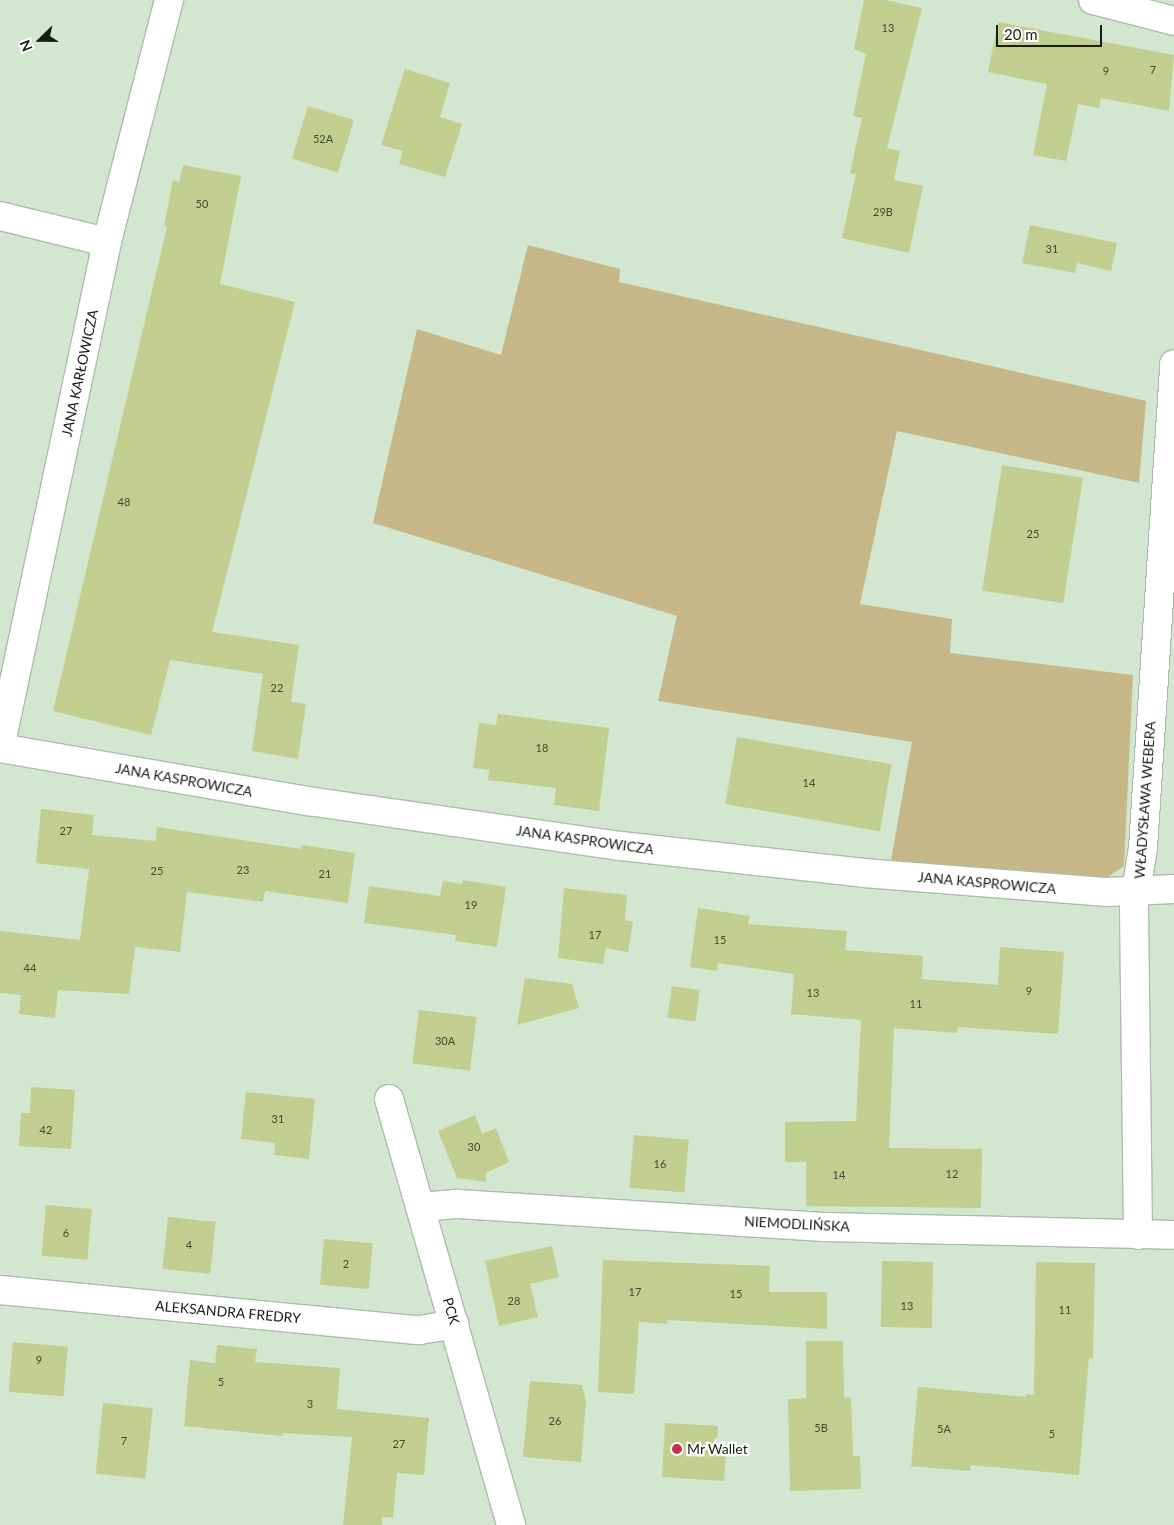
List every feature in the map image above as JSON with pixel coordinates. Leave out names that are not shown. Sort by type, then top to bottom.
[{"type":"street","name":"JANA KARŁOWICZA","points":[[0,748],[107,242],[169,0]]},
{"type":"street","points":[[1093,0],[1174,21]]},
{"type":"street","points":[[0,216],[107,242]]},
{"type":"street","name":"WŁADYSŁAWA WEBERA","points":[[1138,1235],[1134,903],[1138,889],[1174,364]]},
{"type":"street","name":"JANA KASPROWICZA","points":[[0,748],[308,802],[621,846],[864,873],[1107,892],[1138,889],[1174,889]]},
{"type":"street","name":"PCK","points":[[389,1099],[455,1324],[511,1525]]},
{"type":"street","name":"NIEMODLIŃSKA","points":[[421,1207],[458,1204],[827,1227],[1174,1235]]},
{"type":"street","name":"ALEKSANDRA FREDRY","points":[[0,1290],[420,1330],[455,1324]]},
{"type":"shaded area","points":[[528,245],[620,269],[619,282],[1146,401],[1139,483],[897,431],[860,604],[952,619],[950,653],[1133,675],[1124,866],[1103,880],[917,871],[891,860],[912,742],[658,701],[677,616],[373,523],[417,329],[501,355]]},
{"type":"building","points":[[864,0],[885,0],[922,8],[887,148],[900,151],[894,180],[923,186],[909,253],[842,238],[856,174],[850,173],[862,118],[853,116],[866,54],[854,49]]},
{"type":"building","points":[[998,22],[1174,55],[1169,111],[1101,98],[1099,108],[1078,104],[1066,161],[1033,155],[1047,84],[988,72]]},
{"type":"building","points":[[405,69],[450,83],[440,117],[462,124],[445,177],[399,164],[403,151],[381,145]]},
{"type":"building","points":[[308,106],[354,120],[338,173],[292,159]]},
{"type":"building","points":[[183,165],[241,176],[220,284],[295,302],[212,632],[299,645],[291,702],[306,704],[298,759],[252,751],[263,674],[170,660],[151,735],[53,711],[167,227],[164,226],[173,180],[179,182]]},
{"type":"building","points":[[1030,225],[1117,243],[1111,271],[1077,263],[1075,273],[1022,263]]},
{"type":"building","points":[[1002,465],[1083,478],[1063,603],[982,590]]},
{"type":"building","points":[[498,714],[609,728],[599,811],[554,805],[556,788],[488,780],[489,770],[473,768],[479,723],[496,725]]},
{"type":"building","points":[[737,737],[892,764],[880,831],[725,804]]},
{"type":"building","points":[[41,809],[94,815],[92,835],[156,841],[157,827],[301,849],[302,845],[355,853],[348,903],[265,891],[263,902],[187,892],[180,952],[135,947],[129,994],[58,990],[55,1018],[19,1014],[21,995],[0,993],[0,931],[80,940],[89,869],[36,863]]},
{"type":"building","points":[[463,880],[506,887],[497,947],[455,941],[456,935],[364,923],[369,886],[440,896],[443,881],[462,884]]},
{"type":"building","points":[[564,888],[627,895],[625,920],[633,922],[628,952],[606,948],[603,964],[558,958]]},
{"type":"building","points":[[698,908],[750,916],[748,924],[847,931],[845,950],[923,956],[922,979],[998,985],[1000,947],[1064,952],[1058,1034],[958,1027],[957,1033],[894,1028],[889,1148],[982,1149],[981,1208],[806,1206],[806,1162],[785,1162],[785,1122],[856,1121],[861,1020],[791,1014],[794,974],[718,963],[717,971],[690,967]]},
{"type":"building","points":[[525,978],[572,984],[579,1008],[517,1025]]},
{"type":"building","points":[[672,986],[700,990],[695,1022],[668,1018]]},
{"type":"building","points":[[419,1010],[477,1017],[470,1071],[412,1064]]},
{"type":"building","points":[[31,1087],[75,1090],[71,1149],[19,1146],[21,1113],[30,1113]]},
{"type":"building","points":[[246,1092],[315,1099],[309,1159],[274,1155],[275,1143],[241,1139]]},
{"type":"building","points":[[475,1115],[482,1134],[496,1128],[509,1162],[486,1173],[486,1182],[457,1178],[438,1131]]},
{"type":"building","points":[[634,1135],[689,1140],[684,1193],[629,1188]]},
{"type":"building","points":[[46,1205],[92,1209],[87,1260],[42,1256]]},
{"type":"building","points":[[168,1217],[216,1222],[210,1274],[163,1269]]},
{"type":"building","points":[[324,1239],[373,1243],[369,1289],[320,1285]]},
{"type":"building","points":[[552,1246],[559,1277],[530,1284],[538,1317],[499,1326],[485,1261]]},
{"type":"building","points":[[603,1260],[770,1266],[769,1292],[827,1292],[827,1329],[667,1320],[667,1324],[639,1322],[634,1394],[598,1392]]},
{"type":"building","points":[[882,1261],[933,1262],[932,1328],[881,1327]]},
{"type":"building","points":[[1036,1262],[1095,1263],[1093,1358],[1089,1358],[1079,1475],[971,1465],[970,1471],[911,1466],[918,1387],[1026,1397],[1026,1394],[1034,1395]]},
{"type":"building","points":[[806,1341],[843,1341],[844,1398],[851,1397],[853,1456],[860,1456],[861,1489],[790,1491],[788,1399],[806,1398]]},
{"type":"building","points":[[13,1342],[68,1347],[63,1397],[9,1392]]},
{"type":"building","points":[[217,1345],[257,1349],[255,1362],[340,1368],[337,1409],[429,1418],[424,1475],[397,1473],[393,1518],[382,1517],[382,1525],[343,1525],[352,1437],[283,1433],[283,1436],[184,1426],[190,1360],[215,1363]]},
{"type":"building","points":[[530,1381],[582,1385],[586,1402],[581,1462],[523,1457]]},
{"type":"building","points":[[103,1403],[153,1408],[145,1479],[96,1474]]},
{"type":"building","points":[[665,1423],[718,1426],[716,1452],[726,1453],[724,1481],[662,1477]]},
{"type":"place","name":"Mr Wallet","points":[[677,1449]]}]
